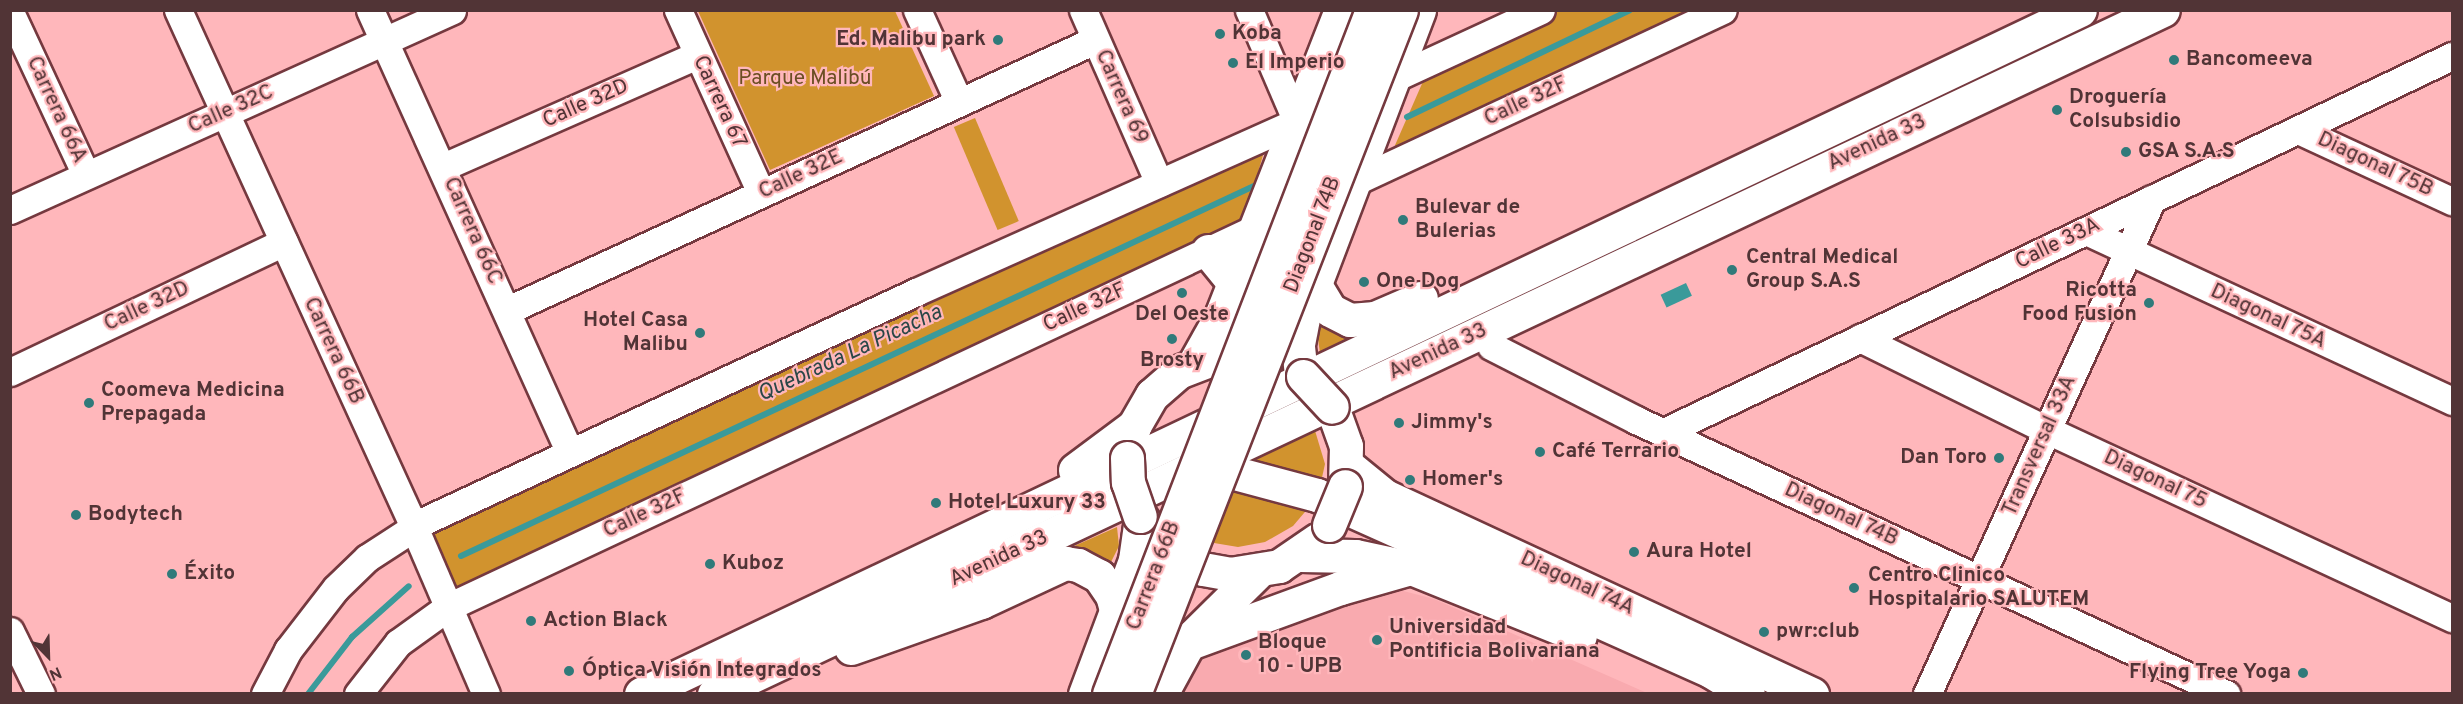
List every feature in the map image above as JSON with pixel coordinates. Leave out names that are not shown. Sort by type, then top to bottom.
[{"type":"main road","points":[[1194,364],[1213,333],[1234,283],[1341,10]]},
{"type":"main road","name":"Diagonal 74B","points":[[1209,460],[1372,10]]},
{"type":"main road","points":[[1378,10],[1403,15],[1413,11]]},
{"type":"main road","name":"Avenida 33","points":[[726,677],[1759,161],[2080,10]]},
{"type":"main road","name":"Avenida 33","points":[[641,693],[726,677],[1209,460],[2163,10]]},
{"type":"main road","points":[[1302,375],[1300,329],[1394,78],[1413,11]]},
{"type":"main road","name":"Diagonal 74B","points":[[1209,460],[1413,11]]},
{"type":"main road","points":[[1337,104],[1353,106],[1377,121]]},
{"type":"main road","points":[[1315,285],[1339,317],[1362,321],[1374,318],[1625,208],[1759,161]]},
{"type":"main road","points":[[1335,415],[1391,394],[1491,346],[1638,270],[1740,209]]},
{"type":"main road","points":[[1208,250],[1234,283]]},
{"type":"main road","points":[[726,677],[845,579],[1087,463],[1134,426],[1158,389],[1194,364],[1221,356],[1249,356],[1276,362],[1302,375],[1335,415],[1346,475],[1329,525],[1300,555],[1257,573],[1230,574],[1195,565],[1157,540],[1140,517],[1128,482],[1127,458],[1134,426]]},
{"type":"main road","points":[[1209,460],[1317,495],[1712,672],[1748,693]]},
{"type":"main road","name":"Carrera 66B","points":[[1096,685],[1209,460]]},
{"type":"main road","name":"Carrera 66B","points":[[1134,693],[1209,460]]},
{"type":"main road","name":"Diagonal 74A","points":[[1346,475],[1385,496],[1812,693]]},
{"type":"main road","points":[[1140,517],[1135,560],[1116,610],[1096,685],[1110,682],[1130,691],[1163,688],[1187,644],[1257,573]]},
{"type":"main road","name":"Diagonal 74A","points":[[1300,555],[1355,556],[1411,568],[1722,693]]},
{"type":"main road","points":[[726,677],[923,625],[1065,563],[1078,565],[1099,576],[1112,595],[1116,610]]},
{"type":"main road","points":[[1187,644],[1340,588],[1411,568]]},
{"type":"street","name":"Carrera 66B","points":[[178,10],[417,534],[486,693]]},
{"type":"street","name":"Carrera 66C","points":[[369,10],[508,310],[570,453]]},
{"type":"street","name":"Calle 32C","points":[[10,210],[452,10]]},
{"type":"street","name":"Carrera 67","points":[[678,10],[761,194]]},
{"type":"street","points":[[917,10],[959,102]]},
{"type":"street","name":"Carrera 69","points":[[1083,10],[1159,183]]},
{"type":"street","points":[[1249,10],[1297,122]]},
{"type":"street","points":[[241,693],[268,686],[336,588],[367,558],[570,453],[1541,10]]},
{"type":"street","name":"Calle 32F","points":[[358,693],[398,643],[445,600],[1256,228],[1723,10]]},
{"type":"street","name":"Carrera 66A","points":[[10,12],[86,175]]},
{"type":"street","name":"Calle 32E","points":[[508,310],[1095,40]]},
{"type":"street","name":"Calle 32D","points":[[443,167],[697,55]]},
{"type":"street","name":"Calle 33A","points":[[1664,432],[2452,56]]},
{"type":"street","name":"Diagonal 75B","points":[[2298,130],[2452,201]]},
{"type":"street","name":"Transversal 33A","points":[[1927,693],[2152,200]]},
{"type":"street","name":"Diagonal 75A","points":[[2085,231],[2452,401]]},
{"type":"street","name":"Calle 32D","points":[[10,372],[284,242]]},
{"type":"street","name":"Diagonal 75","points":[[1860,338],[2047,430],[2452,618]]},
{"type":"street","name":"Diagonal 74B","points":[[1491,346],[1664,432],[2226,693]]},
{"type":"street","points":[[11,634],[41,693]]},
{"type":"shaded area","name":"Universidad Pontificia Bolivariana","points":[[1392,588],[1434,599],[1647,693],[1178,694],[1192,663],[1209,648]]},
{"type":"green space","name":"Parque Malibú","points":[[698,11],[895,11],[934,96],[770,170]]},
{"type":"green space","points":[[1541,11],[1723,11],[1385,168],[1432,61]]},
{"type":"green space","points":[[975,118],[1019,221],[998,230],[954,127]]},
{"type":"green space","points":[[1269,134],[1240,236],[448,607],[414,527]]},
{"type":"green space","points":[[1322,320],[1361,334],[1320,353],[1318,339]]},
{"type":"green space","points":[[1313,424],[1325,464],[1321,482],[1245,460]]},
{"type":"green space","points":[[1235,491],[1277,493],[1310,506],[1293,526],[1265,542],[1238,547],[1214,543],[1187,529],[1163,504]]},
{"type":"green space","points":[[1117,527],[1119,546],[1108,568],[1063,551]]},
{"type":"water","points":[[1686,283],[1692,296],[1667,308],[1661,295]]},
{"type":"waterway","name":"Quebrada La Picacha","points":[[1407,117],[1630,10]]},
{"type":"waterway","name":"Quebrada La Picacha","points":[[461,556],[1254,186]]},
{"type":"waterway","name":"Quebrada La Picacha","points":[[308,694],[352,637],[409,586]]},
{"type":"place","name":"Koba","points":[[1220,34]]},
{"type":"place","name":"Ed. Malibu park","points":[[998,40]]},
{"type":"place","name":"Bancomeeva","points":[[2174,60]]},
{"type":"place","name":"El Imperio","points":[[1233,63]]},
{"type":"place","name":"Droguería Colsubsidio","points":[[2057,110]]},
{"type":"place","name":"GSA S.A.S","points":[[2126,152]]},
{"type":"place","name":"Bulevar de Bulerias","points":[[1403,220]]},
{"type":"place","name":"Central Medical Group S.A.S","points":[[1732,270]]},
{"type":"place","name":"One Dog","points":[[1364,282]]},
{"type":"place","name":"Del Oeste","points":[[1182,293]]},
{"type":"place","name":"Ricotta Food Fusion","points":[[2149,303]]},
{"type":"place","name":"Hotel Casa Malibu","points":[[700,333]]},
{"type":"place","name":"Brosty","points":[[1172,339]]},
{"type":"place","name":"Coomeva Medicina Prepagada","points":[[89,403]]},
{"type":"place","name":"Jimmy's","points":[[1399,423]]},
{"type":"place","name":"Café Terrario","points":[[1540,452]]},
{"type":"place","name":"Dan Toro","points":[[1999,458]]},
{"type":"place","name":"Homer's","points":[[1410,480]]},
{"type":"place","name":"Hotel Luxury 33","points":[[936,503]]},
{"type":"place","name":"Bodytech","points":[[76,515]]},
{"type":"place","name":"Aura Hotel","points":[[1634,552]]},
{"type":"place","name":"Kuboz","points":[[710,564]]},
{"type":"place","name":"Éxito","points":[[172,574]]},
{"type":"place","name":"Centro Clinico Hospitalario SALUTEM","points":[[1854,588]]},
{"type":"place","name":"Action Black","points":[[531,621]]},
{"type":"place","name":"pwr:club","points":[[1764,632]]},
{"type":"place","name":"Universidad Pontificia Bolivariana","points":[[1377,640]]},
{"type":"place","name":"Bloque 10 - UPB","points":[[1246,655]]},
{"type":"place","name":"Óptica Visión Integrados","points":[[569,671]]},
{"type":"place","name":"Flying Tree Yoga","points":[[2303,673]]}]
